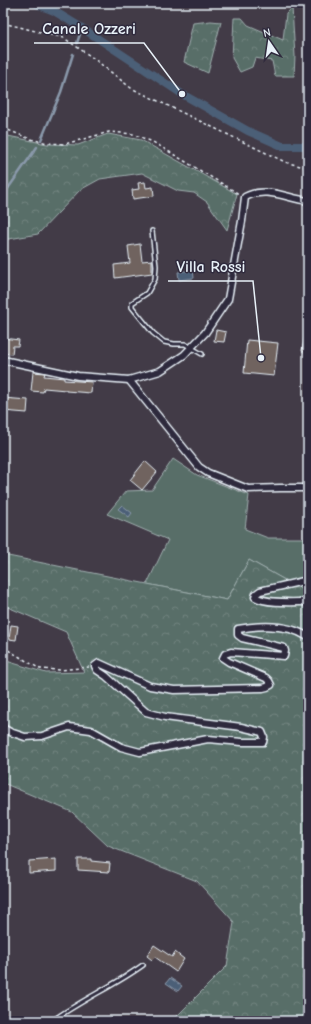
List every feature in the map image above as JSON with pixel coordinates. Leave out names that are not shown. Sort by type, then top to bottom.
[{"type":"street","points":[[3,360],[78,376],[129,380],[160,371],[191,348],[205,333],[228,299],[245,197],[264,192],[308,201]]},
{"type":"street","points":[[129,380],[199,467],[208,474],[248,489],[308,488]]},
{"type":"street","points":[[308,580],[260,591],[255,597],[259,600],[267,601],[308,602]]},
{"type":"street","points":[[3,728],[25,737],[42,736],[69,727],[91,730],[121,747],[140,752],[208,739],[263,742],[264,737],[262,732],[241,726],[165,717],[146,712],[106,676],[97,670],[95,666],[99,663],[150,686],[174,690],[263,688],[271,684],[270,681],[229,662],[224,658],[225,654],[231,652],[284,656],[284,648],[242,638],[238,635],[238,629],[249,627],[276,627],[291,629],[308,637]]},
{"type":"lane","points":[[152,231],[156,266],[155,279],[147,293],[132,303],[132,307],[153,333],[164,342],[185,344],[202,354]]},
{"type":"lane","points":[[52,1021],[103,989],[126,977],[143,965]]},
{"type":"path","points":[[3,23],[64,38],[94,58],[131,88],[285,162],[308,168]]},
{"type":"path","points":[[3,128],[30,139],[48,143],[65,144],[109,132],[133,134],[153,142],[245,197]]},
{"type":"path","points":[[3,647],[40,669],[60,670],[88,667],[97,670]]},
{"type":"green space","points":[[292,8],[295,56],[294,76],[275,76],[272,61],[255,58],[252,67],[240,72],[232,58],[234,18],[242,18],[248,25],[283,40],[286,14]]},
{"type":"green space","points":[[211,21],[221,22],[208,73],[184,62],[193,23]]},
{"type":"green space","points":[[3,133],[8,136],[47,144],[78,145],[108,134],[141,140],[237,194],[227,230],[207,202],[194,193],[178,191],[142,173],[100,179],[80,190],[38,234],[3,240]]},
{"type":"green space","points":[[173,459],[197,475],[249,495],[245,529],[268,538],[308,538],[308,593],[249,560],[227,600],[147,584],[168,540],[107,514],[126,491],[152,490]]},
{"type":"green space","points":[[3,555],[227,600],[249,560],[308,593],[308,1021],[172,1021],[227,966],[234,922],[197,881],[108,846],[72,812],[3,783],[3,660],[46,673],[84,672],[66,632],[3,605]]},
{"type":"water","points":[[193,270],[194,278],[179,280],[178,272]]},
{"type":"water","points":[[122,505],[132,513],[129,517],[118,509]]},
{"type":"water","points":[[170,978],[182,986],[178,991],[166,983]]},
{"type":"building","points":[[145,182],[146,188],[153,187],[154,196],[133,199],[132,190],[139,189],[138,183]]},
{"type":"building","points":[[140,244],[142,261],[152,260],[152,273],[115,278],[114,265],[130,263],[128,246]]},
{"type":"building","points":[[216,330],[226,332],[224,342],[214,341]]},
{"type":"building","points":[[305,335],[308,335],[308,354],[302,351]]},
{"type":"building","points":[[3,338],[19,340],[18,346],[13,346],[12,354],[3,353]]},
{"type":"building","points":[[247,340],[278,343],[274,376],[244,373]]},
{"type":"building","points":[[33,372],[45,373],[44,376],[64,378],[64,380],[92,382],[91,393],[44,388],[43,392],[31,391]]},
{"type":"building","points":[[3,398],[28,400],[27,413],[3,411]]},
{"type":"building","points":[[145,461],[157,472],[142,490],[130,480]]},
{"type":"building","points":[[11,625],[18,626],[16,640],[9,639]]},
{"type":"building","points":[[56,859],[56,871],[29,873],[29,861]]},
{"type":"building","points":[[78,859],[91,859],[91,861],[110,863],[109,872],[78,870]]},
{"type":"building","points":[[154,945],[172,957],[175,952],[184,959],[176,972],[155,957],[152,960],[147,956]]},
{"type":"waterway","points":[[34,3],[54,11],[182,94],[248,131],[282,146],[308,146]]},
{"type":"waterway","points":[[77,43],[82,28]]},
{"type":"waterway","points":[[41,140],[61,92],[73,54]]},
{"type":"waterway","points":[[3,195],[37,147]]},
{"type":"place","name":"Canale Ozzeri","points":[[182,94]]},
{"type":"place","name":"Villa Rossi","points":[[261,358]]}]
